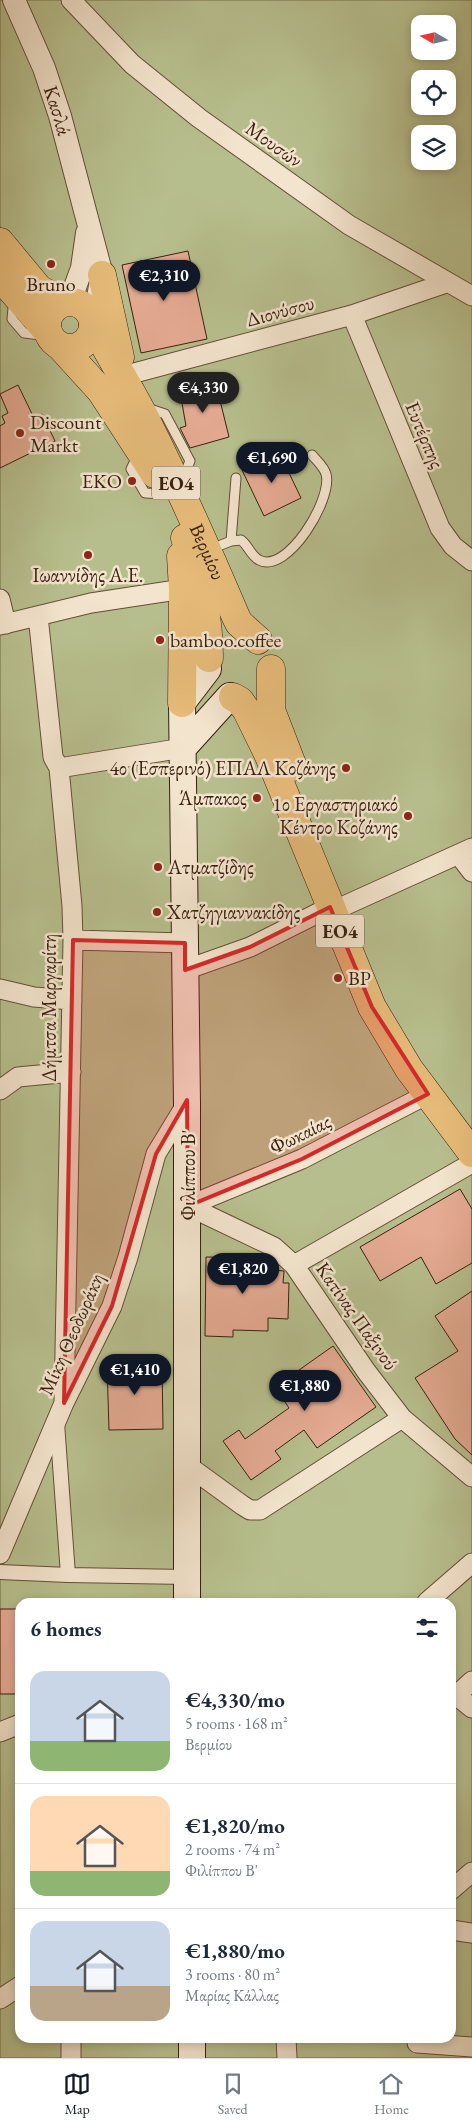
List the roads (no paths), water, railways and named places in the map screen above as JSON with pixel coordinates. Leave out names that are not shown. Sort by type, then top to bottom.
[{"type":"main road","points":[[0,242],[39,289],[80,311],[90,336],[82,344],[71,348],[52,338],[46,326],[49,313],[53,308],[80,311]]},
{"type":"main road","points":[[102,275],[115,332],[122,376]]},
{"type":"main road","name":"Βερμίου","points":[[0,277],[106,399],[166,494],[181,528],[202,590],[209,635],[208,664]]},
{"type":"main road","name":"Βερμίου","points":[[80,311],[122,376],[220,545],[236,617],[239,623],[258,640]]},
{"type":"main road","points":[[166,494],[175,518],[180,544],[183,589],[182,703]]},
{"type":"main road","points":[[182,703],[208,664],[217,643],[226,637],[243,634],[258,640]]},
{"type":"main road","name":"ΕΟ4","points":[[258,640],[269,653],[271,704],[274,720],[372,1007],[400,1055],[472,1153]]},
{"type":"main road","name":"ΕΟ4","points":[[208,664],[211,679],[217,687],[240,701],[247,711],[392,1017],[441,1092],[472,1134]]},
{"type":"main road","points":[[182,748],[232,696],[248,696],[260,690],[266,683],[271,669]]},
{"type":"main road","name":"Φιλίππου Β'","points":[[182,703],[188,1103],[188,1598]]},
{"type":"main road","points":[[192,2043],[192,2058]]},
{"type":"street","name":"Κασλά","points":[[14,0],[44,68],[57,108],[102,275],[97,303],[80,311],[82,268],[88,224]]},
{"type":"street","name":"Μουσών","points":[[71,0],[132,64],[199,118],[349,225],[446,283],[472,296]]},
{"type":"street","name":"Διονύσου","points":[[122,376],[352,315],[446,283]]},
{"type":"street","name":"Ευτέρπης","points":[[352,315],[440,528],[453,546],[472,560]]},
{"type":"street","points":[[0,599],[3,624],[91,603],[183,589]]},
{"type":"street","name":"Δήμτσα Μαργαρίτη","points":[[38,616],[53,757],[59,768],[72,906],[72,1072],[60,1411],[68,1575]]},
{"type":"street","points":[[59,768],[182,748]]},
{"type":"street","points":[[185,970],[250,947],[338,906],[466,851],[472,872]]},
{"type":"street","points":[[73,940],[185,943]]},
{"type":"street","points":[[0,989],[34,996],[72,1000]]},
{"type":"street","points":[[0,1090],[18,1077],[72,1072]]},
{"type":"street","name":"Φωκαίας","points":[[188,1206],[302,1159],[428,1094]]},
{"type":"street","name":"Μίκη Θεοδωράκη","points":[[0,1554],[60,1411],[112,1306],[128,1257],[156,1154],[188,1103]]},
{"type":"street","points":[[294,1265],[472,1163]]},
{"type":"street","name":"Κατίνας Παξινού","points":[[188,1206],[274,1247],[294,1265],[366,1371],[402,1418],[472,1477]]},
{"type":"street","points":[[187,1465],[242,1506],[250,1510],[260,1510],[402,1418]]},
{"type":"street","points":[[432,1598],[472,1563]]},
{"type":"street","points":[[0,1572],[187,1577]]},
{"type":"street","points":[[456,1693],[472,1681]]},
{"type":"street","points":[[456,1697],[472,1708]]},
{"type":"street","points":[[0,1732],[15,1726]]},
{"type":"street","points":[[456,1886],[472,1872]]},
{"type":"street","points":[[456,1931],[472,1933]]},
{"type":"street","points":[[0,1999],[15,1989]]},
{"type":"street","points":[[71,2043],[71,2058]]},
{"type":"street","points":[[286,2043],[286,2058]]},
{"type":"street","points":[[417,2046],[472,2047]]},
{"type":"lane","points":[[13,308],[12,320],[24,333],[52,338]]},
{"type":"lane","points":[[153,410],[165,414],[190,461],[184,474]]},
{"type":"lane","points":[[236,478],[220,545],[241,540],[259,560],[267,561],[282,556],[309,530],[326,489],[326,475],[312,455]]},
{"type":"lane","points":[[135,461],[132,469],[145,494],[166,494]]},
{"type":"place","name":"Bruno","points":[[51,264]]},
{"type":"place","name":"Discount Markt","points":[[20,433]]},
{"type":"place","name":"EKO","points":[[132,481]]},
{"type":"place","name":"Ιωαννίδης Α.Ε.","points":[[88,555]]},
{"type":"place","name":"bamboo.coffee","points":[[160,640]]},
{"type":"place","name":"4ο (Εσπερινό) ΕΠΑΛ Κοζάνης","points":[[346,768]]},
{"type":"place","name":"Άμπακος","points":[[257,798]]},
{"type":"place","name":"1ο Εργαστηριακό Κέντρο Κοζάνης","points":[[408,816]]},
{"type":"place","name":"Ατματζίδης","points":[[158,867]]},
{"type":"place","name":"Χατζηγιαννακίδης","points":[[157,912]]},
{"type":"place","name":"BP","points":[[338,978]]}]
